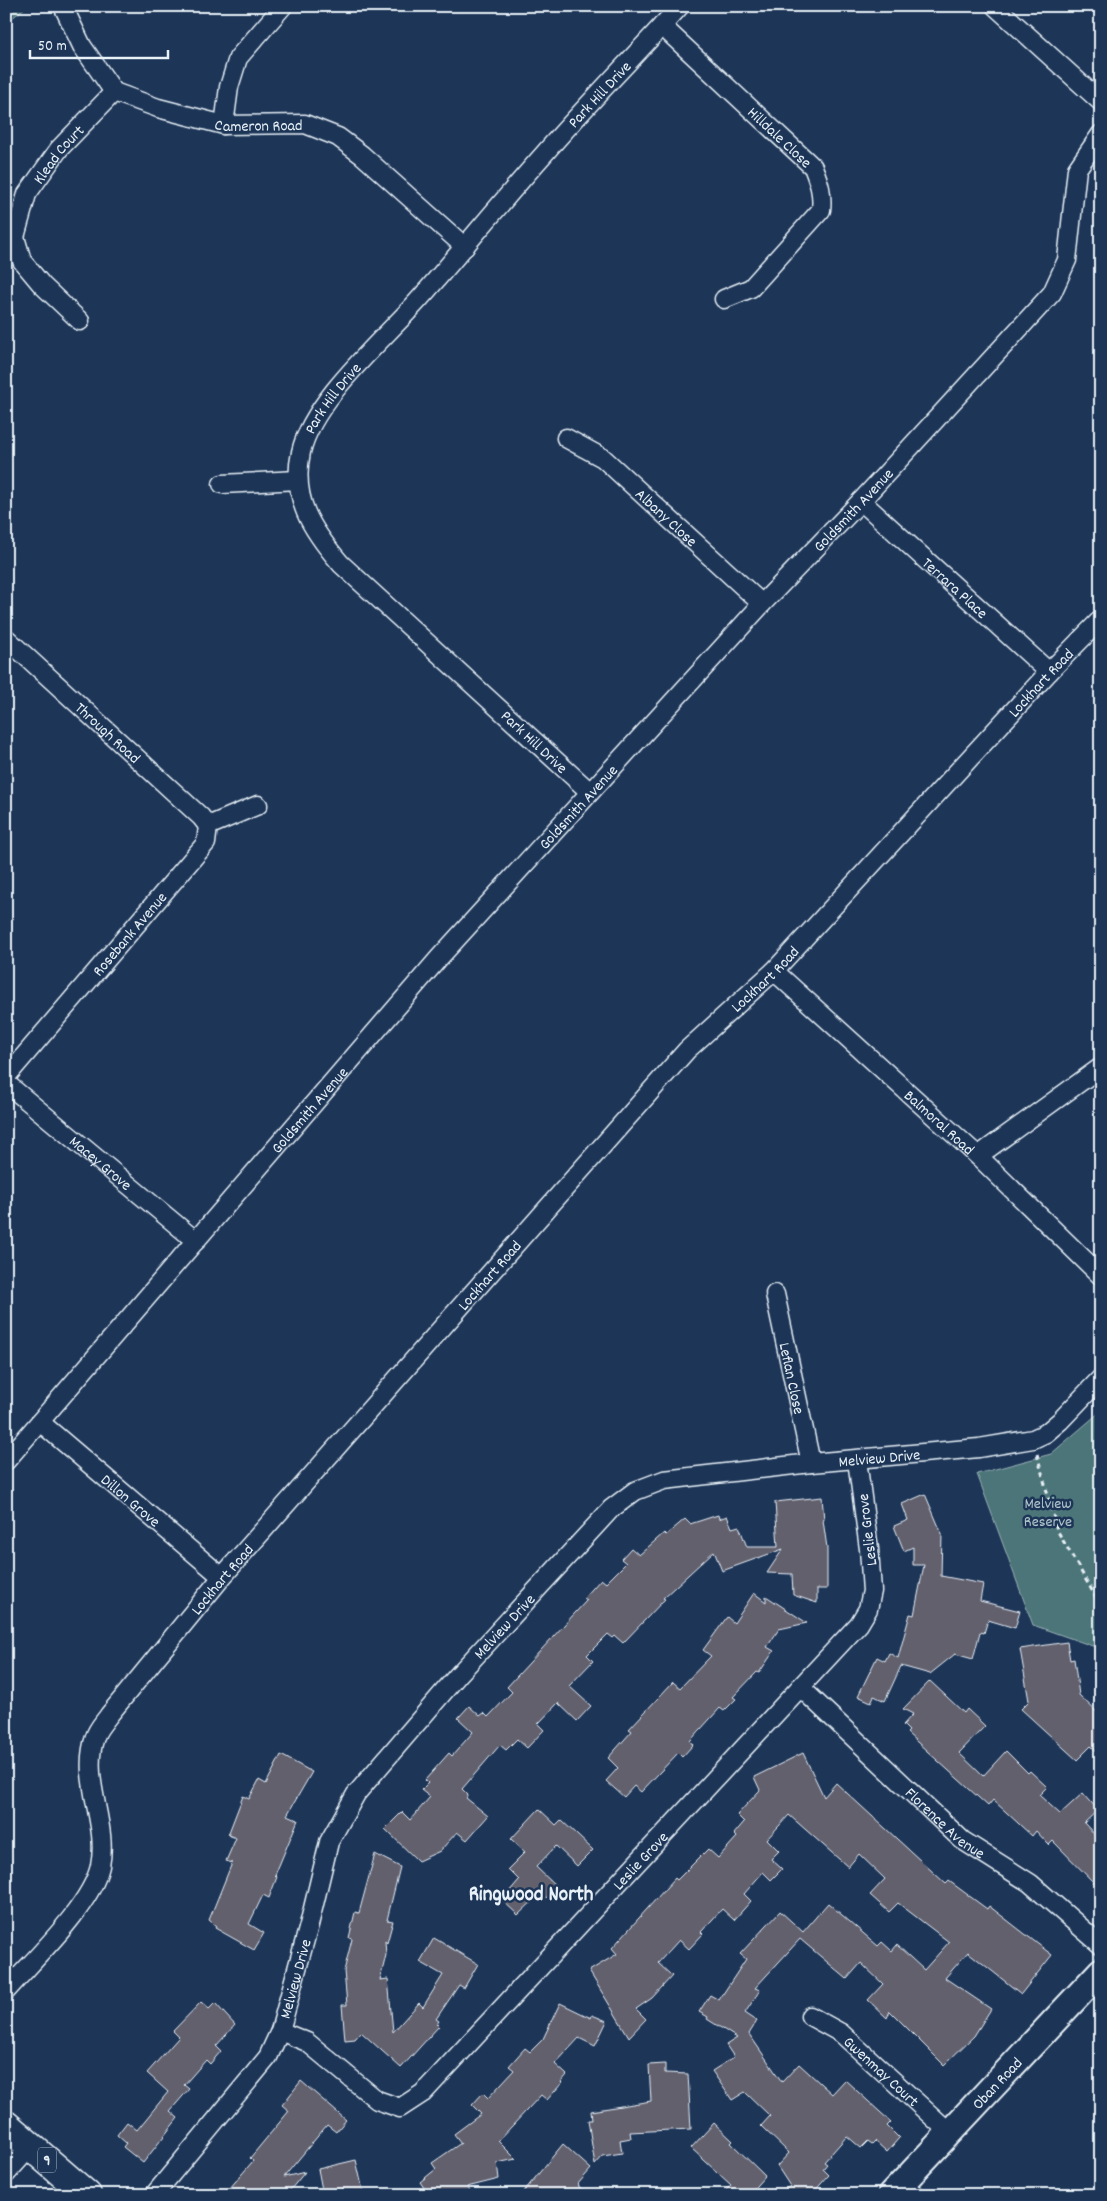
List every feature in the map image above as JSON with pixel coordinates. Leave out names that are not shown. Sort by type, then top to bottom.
[{"type":"main road","name":"9","points":[[6,2125],[87,2195]]},
{"type":"street","points":[[63,6],[82,46],[114,92]]},
{"type":"street","points":[[224,125],[229,87],[238,58],[283,6]]},
{"type":"street","name":"Park Hill Drive","points":[[590,792],[341,564],[320,539],[302,506],[298,480],[302,451],[311,424],[332,394],[465,247],[544,153],[680,6]]},
{"type":"street","points":[[995,6],[1101,102]]},
{"type":"street","name":"Hilldale Close","points":[[662,26],[814,167],[820,185],[821,210],[751,288],[724,299]]},
{"type":"street","name":"Cameron Road","points":[[114,92],[158,108],[224,125],[305,124],[338,137],[465,247]]},
{"type":"street","name":"Klead Court","points":[[80,321],[42,285],[22,261],[15,237],[28,194],[59,150],[114,92]]},
{"type":"street","name":"Goldsmith Avenue","points":[[6,1461],[432,965],[762,604],[861,502],[1052,293],[1067,260],[1071,203],[1077,169],[1101,134]]},
{"type":"street","name":"Albany Close","points":[[566,438],[603,458],[762,604]]},
{"type":"street","points":[[222,484],[298,480]]},
{"type":"street","name":"Terrara Place","points":[[861,502],[1049,672]]},
{"type":"street","name":"Lockhart Road","points":[[6,1991],[82,1905],[100,1866],[102,1833],[90,1764],[95,1736],[109,1714],[222,1577],[687,1050],[774,971],[1049,672],[1101,619]]},
{"type":"street","name":"Through Road","points":[[6,638],[201,817],[208,826]]},
{"type":"street","points":[[208,826],[258,805]]},
{"type":"street","name":"Rosebank Avenue","points":[[6,1077],[206,842],[208,826]]},
{"type":"street","name":"Balmoral Road","points":[[774,971],[978,1156],[1101,1276]]},
{"type":"street","points":[[978,1156],[1101,1067]]},
{"type":"street","name":"Macey Grove","points":[[6,1083],[196,1241]]},
{"type":"street","name":"Leflan Close","points":[[775,1294],[811,1463]]},
{"type":"street","name":"Melview Drive","points":[[154,2195],[268,2057],[280,2031],[329,1842],[356,1794],[459,1674],[611,1509],[636,1491],[664,1480],[811,1463],[978,1448],[1033,1439],[1046,1433],[1060,1421],[1101,1378]]},
{"type":"street","name":"Dillon Grove","points":[[40,1422],[222,1577]]},
{"type":"street","name":"Leslie Grove","points":[[280,2031],[307,2042],[377,2100],[400,2108],[423,2093],[859,1624],[868,1609],[872,1592],[869,1549],[857,1460]]},
{"type":"street","name":"Florence Avenue","points":[[800,1687],[962,1840],[1030,1883],[1101,1945]]},
{"type":"street","name":"Oban Road","points":[[903,2191],[949,2132],[1101,1971]]},
{"type":"street","name":"Gwenmay Court","points":[[810,2016],[841,2033],[949,2132]]},
{"type":"street","points":[[6,2174],[31,2146]]},
{"type":"path","points":[[1033,1439],[1057,1530],[1101,1606]]},
{"type":"green space","points":[[6,6],[27,6],[6,23]]},
{"type":"green space","name":"Melview Reserve","points":[[1101,1411],[1101,1649],[1033,1625],[977,1474],[1051,1454]]},
{"type":"building","points":[[925,1494],[942,1534],[941,1576],[983,1584],[980,1601],[1020,1611],[1015,1628],[988,1620],[984,1633],[980,1632],[973,1659],[955,1654],[930,1674],[901,1666],[885,1701],[874,1696],[871,1702],[858,1696],[877,1657],[885,1661],[889,1653],[898,1658],[910,1614],[914,1615],[924,1565],[913,1565],[913,1547],[904,1551],[894,1526],[908,1520],[902,1504]]},
{"type":"building","points":[[822,1497],[827,1548],[827,1589],[817,1589],[817,1603],[793,1595],[792,1574],[767,1573],[783,1549],[722,1571],[714,1551],[663,1598],[665,1599],[623,1643],[615,1636],[613,1638],[608,1634],[587,1655],[593,1661],[569,1686],[591,1706],[577,1721],[558,1703],[538,1724],[544,1730],[527,1748],[517,1739],[506,1750],[500,1745],[462,1789],[468,1795],[466,1798],[488,1816],[467,1840],[457,1832],[440,1851],[418,1861],[385,1829],[402,1812],[410,1820],[430,1797],[421,1790],[428,1783],[425,1780],[449,1753],[452,1756],[473,1732],[458,1718],[469,1706],[480,1716],[484,1713],[488,1717],[512,1692],[507,1687],[587,1600],[584,1598],[601,1579],[606,1583],[626,1563],[621,1559],[631,1548],[639,1555],[664,1533],[666,1535],[685,1519],[690,1524],[718,1515],[719,1519],[727,1516],[732,1528],[739,1526],[747,1547],[778,1547],[775,1502]]},
{"type":"building","points":[[754,1593],[766,1602],[766,1596],[807,1623],[779,1629],[767,1647],[774,1651],[759,1673],[757,1672],[733,1697],[736,1699],[724,1711],[720,1708],[690,1741],[693,1745],[682,1757],[678,1753],[641,1792],[634,1786],[624,1797],[606,1781],[618,1768],[608,1758],[632,1731],[629,1729],[673,1682],[680,1688],[711,1656],[703,1650],[727,1617],[734,1623]]},
{"type":"building","points":[[1067,1642],[1070,1660],[1074,1659],[1079,1695],[1101,1716],[1101,1755],[1091,1746],[1077,1760],[1021,1709],[1029,1701],[1020,1649]]},
{"type":"building","points":[[930,1681],[964,1713],[967,1709],[985,1726],[959,1753],[983,1776],[1006,1751],[1028,1773],[1030,1771],[1047,1787],[1039,1795],[1060,1814],[1083,1793],[1098,1810],[1084,1823],[1101,1841],[1101,1890],[1053,1841],[1049,1845],[1036,1831],[1032,1836],[993,1800],[988,1806],[907,1733],[909,1731],[903,1725],[913,1714],[903,1709]]},
{"type":"building","points":[[803,1753],[824,1797],[836,1783],[946,1884],[949,1881],[987,1909],[989,1906],[1052,1955],[1021,1994],[968,1952],[945,1978],[991,2009],[974,2036],[944,2065],[890,2011],[887,2018],[868,2000],[883,1984],[861,1963],[847,1979],[800,1939],[755,1988],[760,1990],[745,2013],[757,2021],[749,2034],[782,2082],[799,2064],[832,2094],[845,2080],[891,2122],[887,2126],[899,2138],[887,2152],[875,2141],[872,2144],[868,2141],[861,2148],[847,2136],[824,2162],[827,2164],[823,2169],[829,2175],[811,2195],[780,2195],[790,2186],[777,2166],[789,2153],[761,2126],[770,2116],[745,2092],[732,2100],[712,2071],[734,2057],[726,2045],[737,2038],[699,2012],[710,1995],[719,2000],[746,1959],[740,1954],[780,1911],[803,1932],[828,1903],[878,1946],[882,1942],[892,1951],[897,1945],[924,1970],[949,1942],[898,1903],[889,1912],[870,1895],[885,1879],[859,1854],[848,1867],[789,1815],[767,1839],[779,1851],[771,1859],[782,1869],[771,1880],[763,1872],[744,1894],[751,1901],[734,1920],[722,1909],[701,1932],[703,1934],[689,1949],[679,1940],[658,1963],[672,1976],[652,1998],[636,2009],[646,2019],[629,2037],[589,1971],[617,1954],[612,1948],[675,1878],[677,1880],[708,1849],[718,1858],[737,1837],[734,1834],[744,1822],[737,1815],[760,1790],[754,1777]]},
{"type":"building","points":[[281,1755],[312,1772],[287,1815],[298,1820],[275,1875],[277,1877],[269,1898],[263,1895],[249,1924],[264,1933],[254,1950],[215,1928],[216,1926],[209,1920],[232,1863],[226,1861],[236,1838],[228,1835],[243,1796],[249,1799],[259,1780],[266,1784]]},
{"type":"building","points":[[539,1809],[556,1825],[561,1820],[593,1850],[577,1866],[556,1846],[536,1867],[557,1887],[542,1902],[537,1897],[518,1915],[502,1900],[519,1880],[508,1869],[525,1852],[511,1839]]},
{"type":"building","points":[[375,1854],[400,1867],[387,1920],[393,1921],[387,1943],[385,1941],[386,1955],[380,1980],[388,1979],[393,2032],[419,2003],[423,2007],[443,1975],[420,1962],[434,1938],[478,1964],[464,1988],[459,1985],[436,2019],[439,2021],[437,2024],[439,2026],[401,2068],[361,2032],[355,2039],[345,2040],[342,2005],[347,2005],[344,1971],[352,1939],[349,1938],[355,1912],[359,1913]]},
{"type":"building","points":[[201,2002],[209,2009],[215,2003],[235,2025],[216,2046],[221,2051],[210,2064],[206,2060],[184,2085],[189,2089],[170,2111],[178,2118],[143,2163],[123,2147],[126,2143],[117,2135],[127,2122],[137,2130],[168,2092],[147,2073],[179,2037],[173,2031]]},
{"type":"building","points":[[560,2003],[591,2018],[592,2015],[607,2021],[595,2046],[579,2038],[555,2064],[567,2075],[562,2083],[547,2100],[541,2095],[498,2141],[516,2159],[497,2163],[499,2179],[467,2187],[473,2195],[429,2195],[420,2182],[436,2169],[432,2163],[461,2143],[454,2134],[481,2114],[472,2105],[483,2093],[488,2098],[514,2070],[509,2066],[525,2048],[530,2052],[543,2039]]},
{"type":"building","points":[[665,2064],[665,2073],[688,2074],[691,2129],[630,2132],[631,2138],[620,2140],[622,2153],[603,2156],[595,2165],[588,2120],[592,2120],[591,2111],[651,2101],[649,2065]]},
{"type":"building","points":[[301,2081],[346,2120],[336,2132],[327,2125],[284,2177],[305,2172],[286,2195],[224,2195],[253,2161],[250,2158],[289,2111],[282,2105]]},
{"type":"building","points":[[714,2123],[733,2141],[731,2143],[765,2176],[748,2195],[721,2195],[731,2185],[691,2148]]},
{"type":"building","points":[[563,2144],[591,2169],[577,2185],[589,2195],[521,2195]]},
{"type":"building","points":[[356,2160],[364,2195],[323,2195],[318,2169]]},
{"type":"district","name":"Ringwood North","points":[[531,1893]]}]
